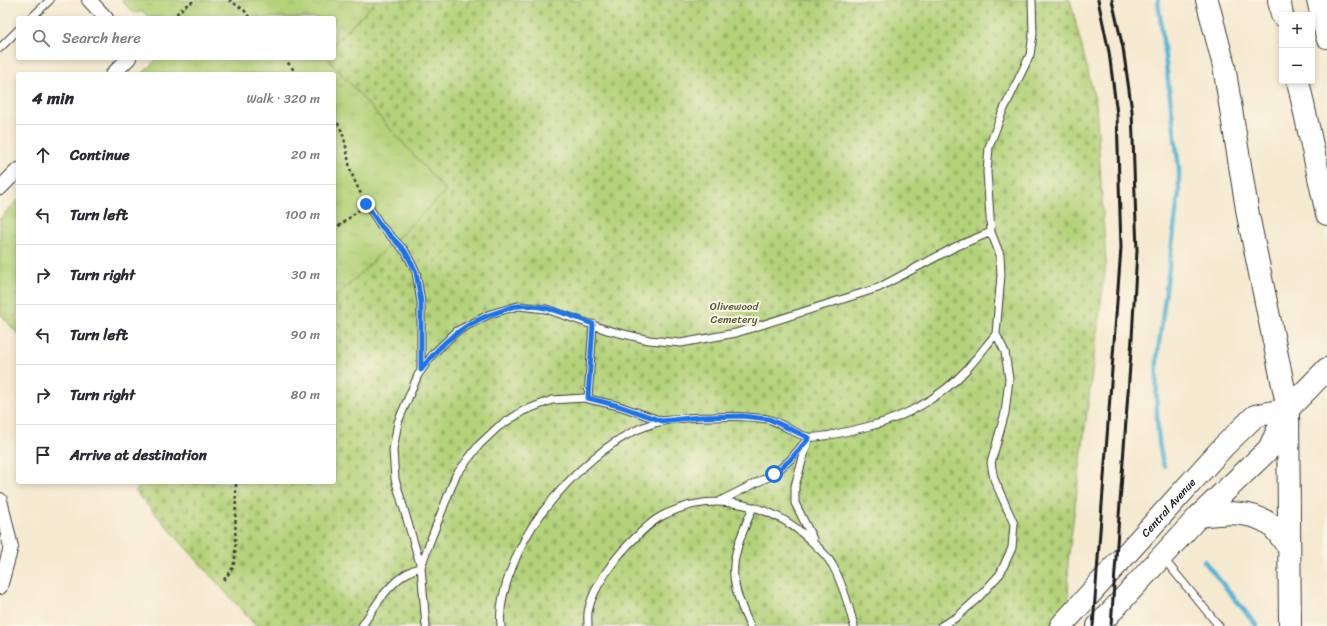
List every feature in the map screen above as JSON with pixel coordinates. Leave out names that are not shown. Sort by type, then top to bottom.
[{"type":"main road","points":[[1207,0],[1224,66],[1248,215],[1288,409],[1290,626]]},
{"type":"main road","points":[[1278,0],[1281,12]]},
{"type":"main road","points":[[1318,0],[1327,37]]},
{"type":"main road","points":[[1299,84],[1327,214]]},
{"type":"main road","points":[[1098,626],[1199,516],[1269,449],[1288,409],[1327,369]]},
{"type":"main road","name":"Central Avenue","points":[[1061,626],[1224,446],[1255,416],[1288,409]]},
{"type":"main road","points":[[1199,516],[1231,512],[1257,519],[1270,525],[1289,547]]},
{"type":"street","points":[[89,0],[104,16]]},
{"type":"street","points":[[115,72],[127,60]]},
{"type":"street","points":[[0,188],[16,172]]},
{"type":"street","points":[[0,500],[11,547],[0,587]]},
{"type":"lane","points":[[33,16],[50,0]]},
{"type":"lane","points":[[941,626],[957,617],[979,598],[1000,574],[1012,548],[1014,524],[1006,502],[994,479],[991,463],[1005,413],[1009,379],[1005,352],[996,334],[1001,276],[1000,255],[991,232],[987,172],[989,147],[1002,114],[1030,55],[1033,34],[1032,0]]},
{"type":"lane","points":[[0,48],[16,32]]},
{"type":"lane","points":[[366,204],[381,226],[405,251],[416,272],[421,302],[421,370]]},
{"type":"lane","points":[[426,626],[421,567],[395,479],[393,450],[398,422],[421,370],[433,354],[457,331],[490,314],[518,306],[546,309],[607,330],[649,340],[681,343],[736,333],[878,288],[955,247],[991,232]]},
{"type":"lane","points":[[588,398],[593,324]]},
{"type":"lane","points":[[501,626],[505,591],[512,565],[525,538],[558,491],[582,467],[607,447],[636,431],[662,421],[700,417],[742,416],[769,419],[809,438],[871,426],[901,415],[939,394],[966,370],[996,334]]},
{"type":"lane","points":[[421,567],[456,475],[479,445],[498,427],[523,411],[552,400],[588,398],[619,406],[662,421]]},
{"type":"lane","points":[[720,501],[774,474],[791,459],[809,438]]},
{"type":"lane","points":[[809,438],[795,486],[795,503],[817,546]]},
{"type":"lane","points":[[588,626],[589,607],[604,575],[622,551],[641,532],[665,514],[694,504],[720,501],[753,507],[772,514],[799,529],[817,546],[833,565],[845,593],[854,626]]},
{"type":"lane","points":[[750,626],[740,603],[733,578],[734,560],[753,507]]},
{"type":"lane","points":[[1162,557],[1219,626]]},
{"type":"lane","points":[[362,626],[384,594],[401,576],[421,567]]},
{"type":"path","points":[[174,16],[185,6],[196,0]]},
{"type":"path","points":[[229,0],[244,10],[248,16]]},
{"type":"path","points":[[286,60],[295,72]]},
{"type":"path","points":[[336,120],[348,147],[351,172],[366,204],[336,228]]},
{"type":"path","points":[[224,580],[232,570],[235,560],[236,484]]},
{"type":"green space","points":[[121,0],[377,0],[336,42],[336,16],[147,16],[143,11],[134,13]]},
{"type":"green space","name":"Olivewood Cemetery","points":[[377,0],[1070,0],[1096,104],[1106,263],[1068,561],[1069,626],[256,626],[135,491],[143,484],[336,484],[336,297],[446,191],[329,60],[336,60],[336,42]]},
{"type":"green space","points":[[156,60],[329,60],[446,191],[336,297],[336,72],[144,72]]},
{"type":"green space","points":[[16,202],[16,332],[0,313],[0,218]]},
{"type":"waterway","points":[[1158,0],[1179,169],[1179,191],[1157,359],[1156,399],[1159,442],[1164,466]]},
{"type":"waterway","points":[[1204,561],[1257,626]]},
{"type":"railway","points":[[1093,626],[1121,248],[1117,114],[1109,52],[1098,0]]},
{"type":"railway","points":[[1111,626],[1137,251],[1132,111],[1123,48],[1112,0]]},
{"type":"route","points":[[366,204],[381,226],[405,251],[416,272],[421,302],[421,370],[433,354],[457,331],[490,314],[518,306],[546,309],[571,316],[593,324],[588,398],[619,406],[662,421],[700,417],[742,416],[769,419],[809,438],[791,459],[774,474]]}]
